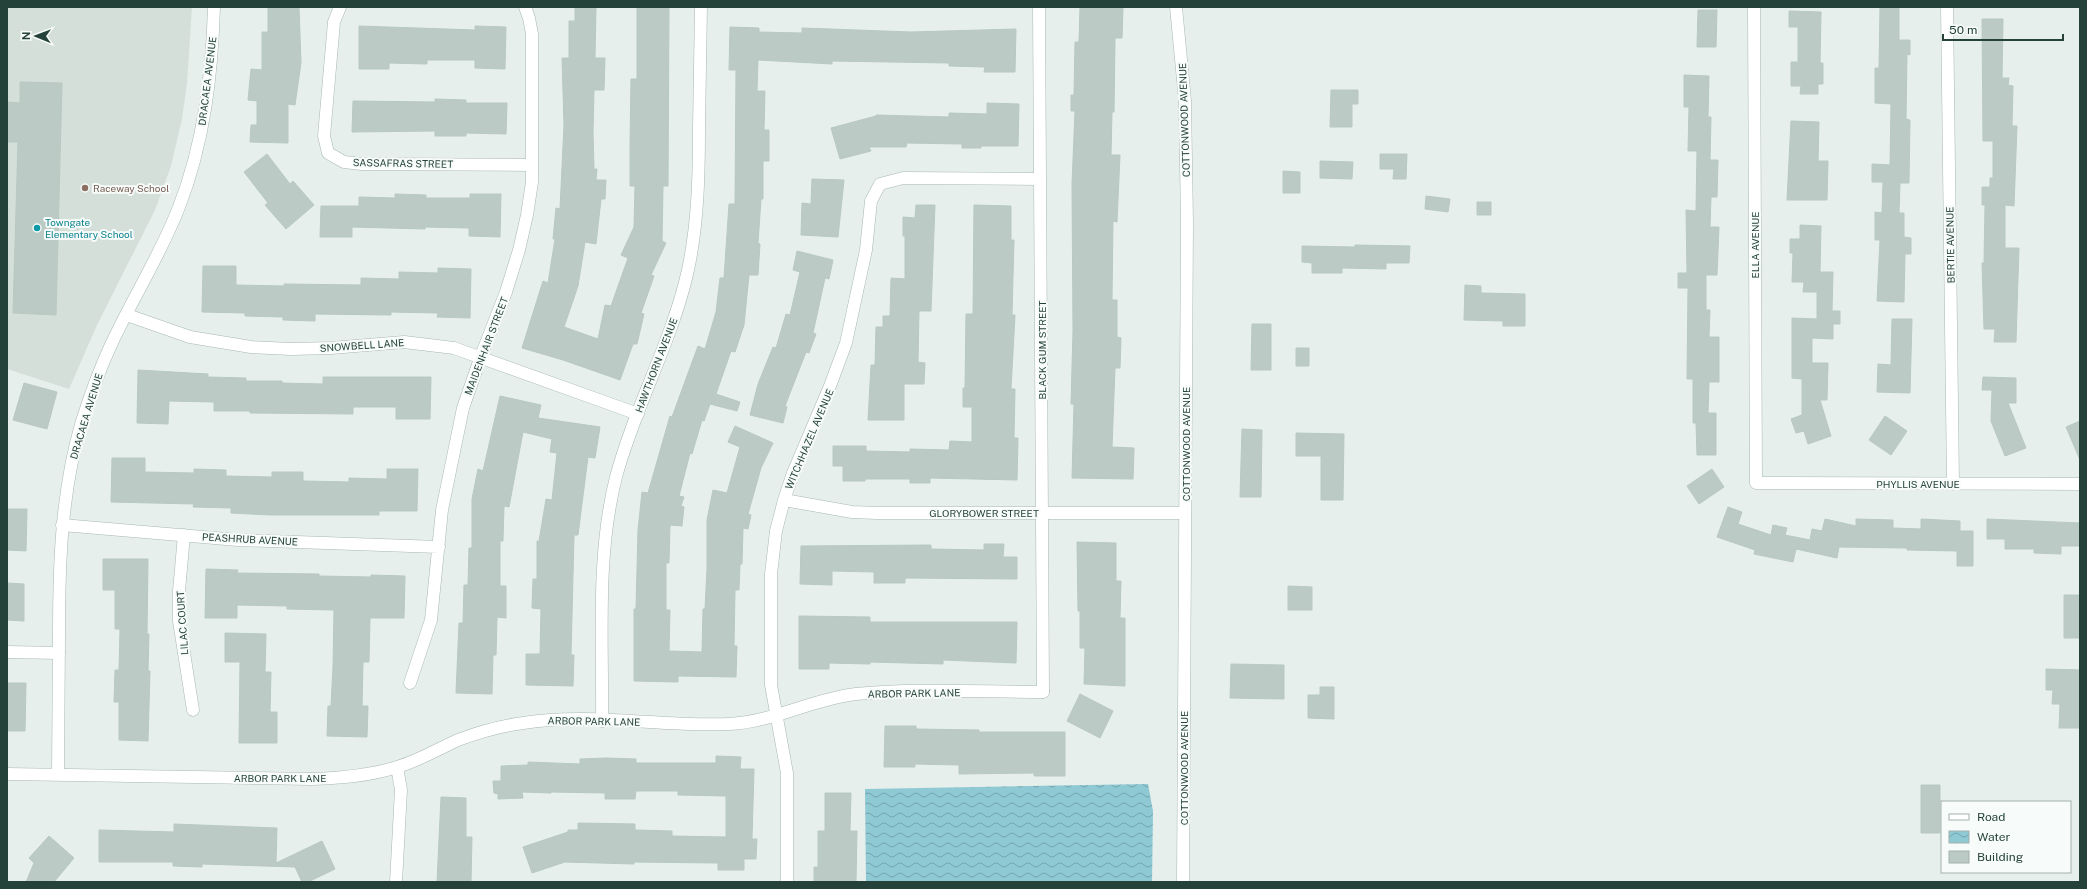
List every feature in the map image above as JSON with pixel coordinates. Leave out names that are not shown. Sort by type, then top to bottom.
[{"type":"street","name":"DRACAEA AVENUE","points":[[58,775],[60,553],[69,472],[94,385],[110,346],[171,226],[195,157],[205,115],[214,7]]},
{"type":"street","name":"SASSAFRAS STREET","points":[[340,7],[334,22],[324,136],[328,153],[344,162],[362,164],[532,165]]},
{"type":"street","name":"MAIDENHAIR STREET","points":[[410,683],[431,620],[442,510],[463,408],[506,292],[519,250],[532,182],[532,34],[530,18],[525,7]]},
{"type":"street","name":"HAWTHORN AVENUE","points":[[602,721],[602,585],[605,535],[616,477],[626,441],[638,414],[676,313],[688,269],[695,224],[699,177],[701,7]]},
{"type":"street","name":"BLACK GUM STREET","points":[[1039,7],[1043,692]]},
{"type":"street","name":"COTTONWOOD AVENUE","points":[[1176,7],[1185,101],[1187,215],[1183,882]]},
{"type":"street","name":"ELLA AVENUE","points":[[1754,7],[1756,483]]},
{"type":"street","name":"BERTIE AVENUE","points":[[1947,7],[1953,484]]},
{"type":"street","name":"WITCHHAZEL AVENUE","points":[[788,882],[787,773],[771,685],[771,574],[776,531],[793,473],[830,386],[846,342],[866,250],[871,201],[880,184],[903,178],[1040,179]]},
{"type":"street","name":"SNOWBELL LANE","points":[[127,315],[190,337],[250,347],[315,349],[404,342],[454,348],[481,356],[638,414]]},
{"type":"street","name":"PHYLLIS AVENUE","points":[[1756,483],[2080,484]]},
{"type":"street","name":"GLORYBOWER STREET","points":[[784,500],[852,512],[1185,513]]},
{"type":"street","name":"PEASHRUB AVENUE","points":[[62,525],[238,540],[438,547]]},
{"type":"street","name":"LILAC COURT","points":[[184,535],[179,591],[180,621],[193,710]]},
{"type":"street","points":[[7,652],[59,653]]},
{"type":"street","name":"ARBOR PARK LANE","points":[[7,774],[312,779],[345,777],[397,767],[460,740],[491,730],[544,720],[729,724],[758,720],[824,700],[855,694],[922,692],[1043,692]]},
{"type":"street","points":[[396,882],[401,790],[397,767]]},
{"type":"shaded area","name":"Raceway School","points":[[7,7],[192,7],[187,83],[182,119],[171,166],[155,210],[97,325],[69,389],[7,369]]},
{"type":"water","points":[[1148,784],[1153,811],[1152,882],[866,882],[865,789]]},
{"type":"building","points":[[268,7],[299,7],[301,63],[295,105],[288,104],[288,143],[250,142],[251,125],[257,125],[257,101],[248,100],[251,69],[262,70],[262,32],[268,32]]},
{"type":"building","points":[[575,7],[596,7],[595,58],[605,58],[604,90],[594,90],[594,169],[597,169],[596,180],[606,180],[605,199],[601,199],[596,244],[585,242],[578,286],[564,327],[598,339],[605,305],[611,306],[628,258],[621,255],[634,227],[635,186],[630,186],[630,147],[631,79],[637,79],[637,7],[669,7],[668,186],[663,186],[662,241],[666,243],[651,275],[654,276],[641,313],[644,314],[637,344],[633,344],[620,380],[563,360],[522,348],[543,281],[548,283],[555,239],[553,239],[556,208],[560,209],[564,125],[562,58],[569,58],[569,21],[575,21]]},
{"type":"building","points":[[1080,7],[1123,7],[1122,38],[1115,38],[1114,112],[1112,112],[1111,155],[1120,155],[1117,222],[1113,221],[1112,300],[1117,300],[1117,337],[1121,338],[1120,368],[1115,368],[1112,447],[1134,448],[1133,479],[1072,478],[1074,404],[1071,404],[1073,331],[1072,184],[1075,111],[1071,111],[1071,95],[1074,95],[1075,42],[1079,42]]},
{"type":"building","points":[[1880,7],[1899,7],[1899,40],[1910,40],[1910,55],[1907,54],[1906,119],[1910,120],[1909,183],[1900,183],[1899,213],[1904,213],[1904,237],[1911,238],[1911,254],[1905,254],[1904,302],[1877,301],[1880,240],[1875,240],[1875,212],[1882,213],[1883,182],[1872,182],[1872,164],[1890,165],[1891,104],[1875,103],[1875,68],[1879,68]]},
{"type":"building","points":[[1698,10],[1717,10],[1716,47],[1697,47]]},
{"type":"building","points":[[1789,11],[1821,12],[1820,63],[1823,63],[1823,84],[1818,84],[1818,94],[1800,94],[1801,86],[1791,86],[1791,62],[1798,62],[1798,27],[1789,27]]},
{"type":"building","points":[[1982,19],[2003,19],[2002,78],[2009,78],[2008,85],[2013,86],[2012,126],[2017,126],[2014,206],[2005,205],[2005,248],[2019,248],[2016,342],[1994,342],[1995,329],[1984,329],[1982,263],[1984,263],[1985,205],[1982,205],[1982,187],[1990,187],[1990,178],[1993,178],[1993,141],[1983,141]]},
{"type":"building","points":[[359,26],[475,30],[475,26],[506,27],[505,69],[475,68],[475,60],[427,60],[427,64],[389,63],[389,69],[359,69]]},
{"type":"building","points":[[730,27],[759,28],[759,32],[802,33],[802,28],[911,32],[1016,29],[1015,72],[984,72],[985,67],[949,66],[949,63],[832,61],[832,64],[758,60],[757,91],[765,91],[764,130],[769,130],[769,161],[763,161],[763,199],[761,199],[758,243],[760,244],[758,275],[749,275],[744,325],[735,352],[731,351],[716,394],[740,402],[737,411],[710,404],[704,421],[702,420],[692,454],[690,453],[679,496],[684,497],[681,506],[684,507],[682,526],[670,525],[669,563],[666,563],[666,610],[670,610],[669,651],[702,652],[703,609],[705,609],[707,569],[707,520],[713,490],[727,493],[740,447],[728,442],[735,426],[773,443],[761,468],[748,514],[751,515],[748,529],[743,528],[742,564],[740,564],[739,590],[735,590],[734,646],[737,646],[736,677],[678,676],[678,682],[634,681],[634,609],[636,609],[638,530],[642,492],[648,493],[670,416],[672,417],[698,346],[705,349],[716,312],[720,278],[724,278],[729,204],[735,204],[736,70],[729,70]]},
{"type":"building","points":[[1684,75],[1709,76],[1708,117],[1711,117],[1710,160],[1718,160],[1717,197],[1711,197],[1710,227],[1719,227],[1717,275],[1706,275],[1706,310],[1710,310],[1709,337],[1719,337],[1719,382],[1709,382],[1708,413],[1716,413],[1716,455],[1697,455],[1696,423],[1693,423],[1693,379],[1687,379],[1688,288],[1678,288],[1678,273],[1687,273],[1686,210],[1696,211],[1697,151],[1688,151],[1689,107],[1684,107]]},
{"type":"building","name":"Towngate Elementary School","points":[[20,82],[62,83],[56,315],[13,313],[18,142],[7,142],[7,102],[20,103]]},
{"type":"building","points":[[1331,90],[1358,90],[1358,104],[1352,104],[1352,127],[1330,127]]},
{"type":"building","points":[[435,99],[466,100],[466,103],[507,103],[506,134],[466,133],[466,136],[435,136],[435,131],[352,132],[353,101],[435,102]]},
{"type":"building","points":[[987,103],[1019,104],[1018,146],[981,146],[981,148],[962,148],[962,144],[907,143],[906,147],[869,147],[871,151],[840,159],[831,128],[876,115],[949,117],[949,113],[987,114]]},
{"type":"building","points":[[1791,121],[1819,122],[1818,161],[1828,161],[1827,200],[1787,200]]},
{"type":"building","points":[[267,154],[290,184],[293,181],[314,205],[286,229],[265,205],[268,203],[244,172]]},
{"type":"building","points":[[1380,154],[1407,154],[1406,179],[1393,179],[1394,169],[1380,169]]},
{"type":"building","points":[[1320,161],[1353,162],[1352,179],[1320,178]]},
{"type":"building","points":[[1283,171],[1300,172],[1300,193],[1283,193]]},
{"type":"building","points":[[812,179],[844,180],[838,237],[801,235],[802,203],[811,204]]},
{"type":"building","points":[[395,194],[426,195],[426,198],[470,198],[470,194],[501,194],[500,237],[469,236],[469,228],[425,227],[425,229],[352,227],[352,237],[320,237],[321,206],[359,206],[359,197],[395,198]]},
{"type":"building","points":[[1426,196],[1450,199],[1448,212],[1425,209]]},
{"type":"building","points":[[1477,202],[1491,202],[1491,215],[1477,215]]},
{"type":"building","points":[[916,205],[935,205],[931,311],[919,311],[918,362],[925,363],[924,384],[904,384],[904,420],[868,420],[871,365],[875,365],[876,327],[883,327],[883,316],[890,316],[891,278],[905,279],[905,236],[903,236],[903,217],[915,218]]},
{"type":"building","points":[[974,205],[1011,206],[1011,240],[1014,240],[1012,315],[1015,315],[1011,389],[1015,389],[1014,438],[1018,438],[1017,480],[930,478],[930,483],[910,483],[910,479],[865,479],[865,481],[843,481],[843,466],[833,466],[833,446],[866,446],[866,451],[910,452],[910,449],[949,450],[950,441],[972,442],[972,407],[963,407],[963,388],[965,388],[966,314],[973,314]]},
{"type":"building","points":[[1800,225],[1821,226],[1820,272],[1833,272],[1832,311],[1840,311],[1840,324],[1833,324],[1833,339],[1812,338],[1812,363],[1828,363],[1827,400],[1820,400],[1831,436],[1808,444],[1804,431],[1796,433],[1791,419],[1802,415],[1802,379],[1792,378],[1792,318],[1817,319],[1817,292],[1803,292],[1804,282],[1792,282],[1793,253],[1790,253],[1790,239],[1800,239]]},
{"type":"building","points":[[1355,245],[1410,246],[1409,263],[1386,263],[1386,269],[1342,268],[1342,273],[1312,273],[1312,263],[1302,262],[1302,246],[1355,247]]},
{"type":"building","points":[[797,251],[833,260],[829,279],[825,278],[813,333],[816,334],[809,353],[806,352],[785,406],[787,407],[783,423],[750,415],[758,384],[773,347],[776,348],[786,314],[790,315],[800,272],[793,270]]},
{"type":"building","points":[[203,266],[236,266],[236,285],[284,286],[284,284],[361,285],[361,278],[399,279],[399,272],[438,273],[438,268],[471,269],[470,318],[437,317],[438,313],[391,312],[391,315],[315,314],[315,321],[283,320],[283,317],[245,316],[245,313],[202,312]]},
{"type":"building","points":[[1465,285],[1481,286],[1481,293],[1525,294],[1525,326],[1503,326],[1503,321],[1464,320]]},
{"type":"building","points":[[1892,319],[1912,319],[1910,393],[1877,392],[1878,364],[1891,365]]},
{"type":"building","points":[[1252,324],[1271,324],[1271,370],[1251,370]]},
{"type":"building","points":[[1296,348],[1309,348],[1309,366],[1296,366]]},
{"type":"building","points":[[138,370],[208,374],[208,377],[246,378],[246,381],[282,381],[282,383],[323,384],[323,377],[431,377],[430,419],[396,419],[396,407],[353,407],[353,414],[250,413],[250,411],[214,411],[214,402],[169,401],[168,424],[137,423]]},
{"type":"building","points":[[1983,377],[2016,378],[2016,403],[2008,403],[2026,448],[2005,456],[1991,421],[1992,390],[1982,390]]},
{"type":"building","points":[[24,383],[57,392],[47,429],[13,420]]},
{"type":"building","points":[[500,396],[541,405],[538,418],[600,427],[595,458],[588,457],[578,535],[574,535],[571,655],[574,655],[573,686],[526,685],[526,654],[540,654],[541,609],[532,608],[533,579],[537,579],[537,541],[539,541],[546,499],[552,500],[557,453],[550,452],[552,439],[523,432],[509,507],[504,506],[503,541],[500,541],[500,586],[506,586],[506,618],[497,617],[496,655],[493,655],[492,694],[456,693],[459,623],[463,623],[464,585],[468,585],[469,548],[472,548],[472,499],[478,469],[483,471]]},
{"type":"building","points":[[1885,416],[1907,431],[1891,455],[1869,440]]},
{"type":"building","points":[[2080,421],[2080,460],[2066,427]]},
{"type":"building","points":[[1242,429],[1262,430],[1261,497],[1240,497]]},
{"type":"building","points":[[1296,433],[1344,434],[1343,500],[1321,500],[1321,456],[1296,456]]},
{"type":"building","points":[[112,458],[145,458],[145,472],[194,473],[194,469],[226,470],[226,476],[272,477],[272,472],[303,472],[303,481],[349,482],[349,478],[387,479],[387,469],[418,469],[417,511],[379,511],[379,515],[271,515],[231,513],[231,508],[193,507],[194,504],[111,502]]},
{"type":"building","points":[[1712,469],[1724,487],[1699,504],[1687,486]]},
{"type":"building","points":[[1728,507],[1742,512],[1738,524],[1771,535],[1773,525],[1787,528],[1785,535],[1810,540],[1812,529],[1822,531],[1825,519],[1856,526],[1856,519],[1893,520],[1893,528],[1921,529],[1921,519],[1960,521],[1960,531],[1973,531],[1973,566],[1957,566],[1957,551],[1907,550],[1907,548],[1839,547],[1837,558],[1796,549],[1793,562],[1754,554],[1755,550],[1717,537]]},
{"type":"building","points":[[7,509],[27,509],[26,551],[7,550]]},
{"type":"building","points":[[1987,519],[2080,523],[2080,546],[2061,546],[2061,554],[2034,553],[2034,549],[2005,549],[2005,539],[1987,539]]},
{"type":"building","points":[[1077,542],[1116,543],[1116,581],[1121,581],[1120,618],[1125,618],[1125,686],[1084,684],[1085,648],[1080,648]]},
{"type":"building","points":[[984,544],[1004,544],[1003,557],[1017,557],[1017,579],[905,578],[905,583],[874,583],[874,572],[832,571],[832,585],[800,584],[801,546],[931,545],[931,549],[984,550]]},
{"type":"building","points":[[103,559],[148,559],[147,634],[149,634],[148,671],[150,671],[148,741],[119,740],[119,702],[114,702],[115,670],[119,670],[120,629],[115,629],[115,590],[103,590]]},
{"type":"building","points":[[206,569],[238,570],[237,573],[319,574],[319,576],[405,576],[404,618],[370,618],[369,662],[363,662],[362,706],[368,706],[367,737],[327,736],[328,706],[331,706],[334,610],[287,609],[287,606],[237,605],[237,618],[205,618]]},
{"type":"building","points":[[7,583],[24,584],[24,621],[7,620]]},
{"type":"building","points":[[1288,586],[1312,587],[1312,610],[1288,610]]},
{"type":"building","points":[[2064,595],[2080,595],[2080,638],[2064,638]]},
{"type":"building","points":[[799,616],[870,617],[870,622],[1017,622],[1016,663],[943,660],[943,664],[870,662],[870,664],[829,663],[829,669],[799,669]]},
{"type":"building","points":[[225,633],[266,634],[265,672],[271,672],[270,712],[277,712],[277,743],[239,743],[240,662],[225,662]]},
{"type":"building","points":[[1231,664],[1284,665],[1284,699],[1230,698]]},
{"type":"building","points":[[2046,669],[2080,670],[2080,728],[2059,728],[2060,704],[2052,704],[2053,690],[2046,690]]},
{"type":"building","points":[[7,683],[26,683],[25,731],[7,731]]},
{"type":"building","points":[[1320,687],[1334,687],[1334,719],[1308,718],[1308,695],[1320,695]]},
{"type":"building","points":[[1080,694],[1113,711],[1100,738],[1067,721]]},
{"type":"building","points":[[885,726],[916,726],[916,729],[979,730],[979,732],[1065,732],[1065,776],[1034,776],[1034,773],[959,774],[959,765],[915,764],[915,767],[884,767]]},
{"type":"building","points":[[716,756],[741,757],[740,769],[754,769],[752,839],[757,839],[756,859],[744,859],[744,870],[718,870],[718,863],[634,862],[634,864],[565,862],[532,873],[523,847],[568,832],[568,830],[578,830],[578,823],[635,824],[635,830],[672,831],[672,836],[726,837],[726,796],[678,795],[678,791],[636,791],[635,799],[605,799],[605,793],[522,792],[523,798],[498,799],[498,794],[494,793],[493,781],[501,781],[501,766],[528,765],[528,762],[580,764],[580,759],[606,758],[636,759],[636,763],[716,763]]},
{"type":"building","points":[[1921,785],[1940,785],[1940,833],[1921,833]]},
{"type":"building","points":[[825,793],[851,793],[850,831],[857,831],[856,882],[814,882],[814,867],[818,867],[818,831],[825,831]]},
{"type":"building","points":[[441,797],[466,798],[466,837],[472,837],[471,882],[437,882]]},
{"type":"building","points":[[174,824],[277,828],[276,863],[322,841],[335,869],[308,882],[302,882],[295,867],[202,864],[202,867],[173,866],[173,862],[99,862],[99,830],[174,832]]},
{"type":"building","points":[[49,836],[74,858],[54,882],[26,882],[34,863],[29,858]]},
{"type":"place","name":"Raceway School","points":[[85,188]]},
{"type":"place","name":"Towngate Elementary School","points":[[37,228]]}]
